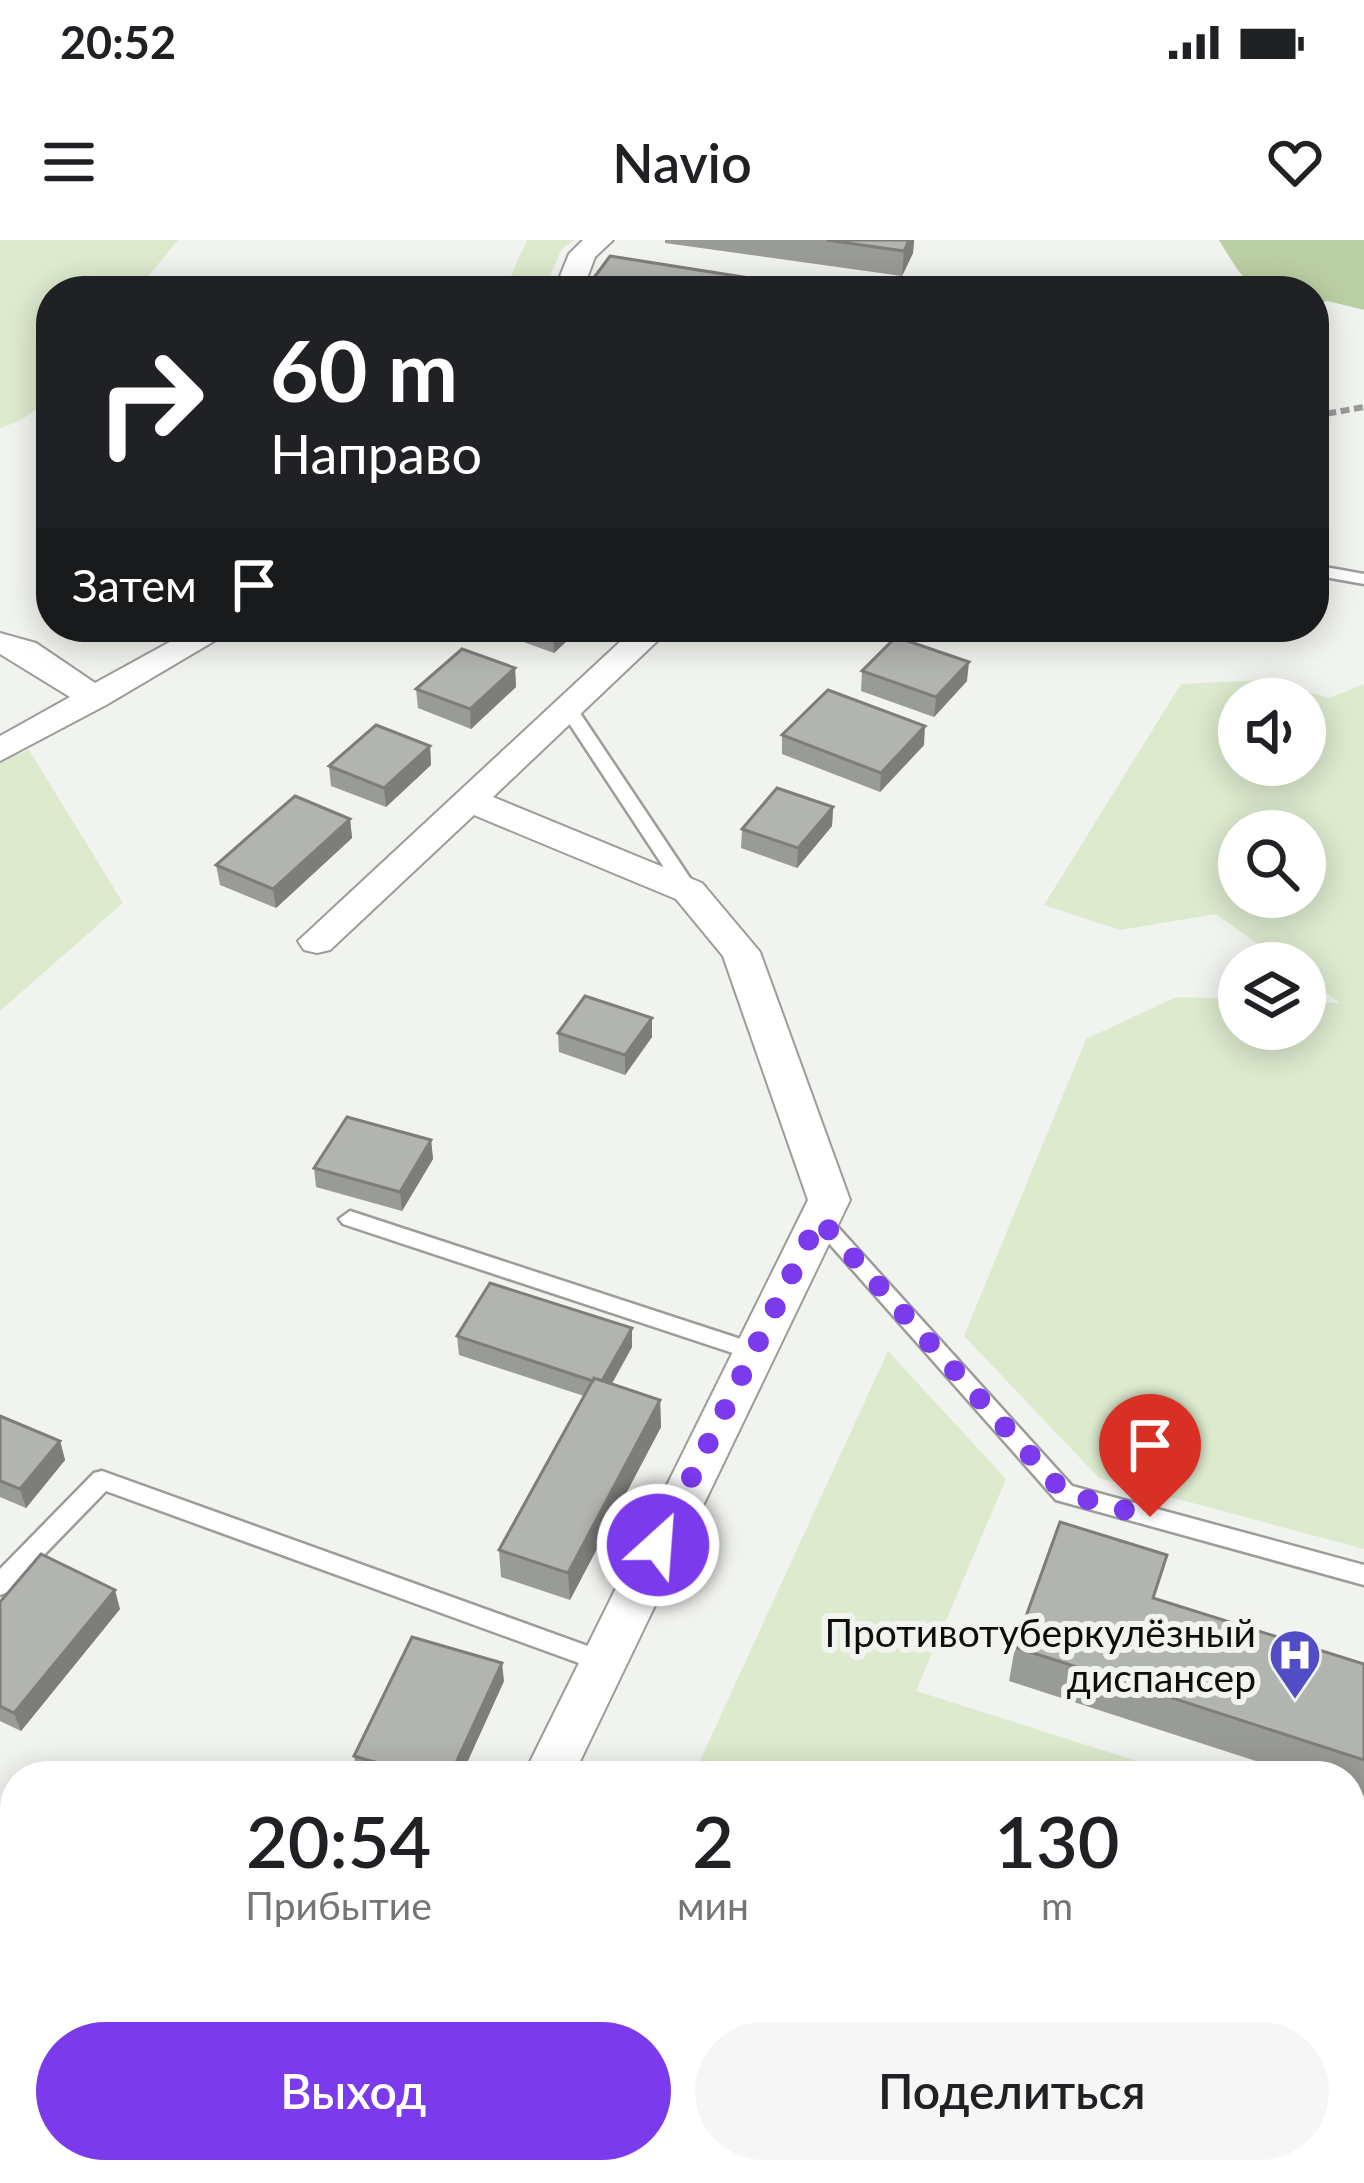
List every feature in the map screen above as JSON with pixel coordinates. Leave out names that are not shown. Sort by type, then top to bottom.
[{"type":"street","points":[[574,276],[583,254],[599,240]]},
{"type":"street","points":[[0,750],[194,642]]},
{"type":"street","points":[[317,941],[640,642]]},
{"type":"street","points":[[0,643],[24,650],[94,698]]},
{"type":"street","points":[[469,800],[689,891],[741,952],[829,1200],[555,1761]]},
{"type":"lane","points":[[1329,573],[1364,579]]},
{"type":"lane","points":[[568,708],[689,891]]},
{"type":"lane","points":[[350,1219],[754,1352]]},
{"type":"lane","points":[[819,1219],[1064,1493],[1364,1575]]},
{"type":"lane","points":[[0,1585],[102,1480],[601,1661]]},
{"type":"path","points":[[1329,413],[1364,407]]},
{"type":"shaded area","points":[[0,240],[178,240],[148,276],[36,276],[36,408],[0,428]]},
{"type":"shaded area","points":[[527,240],[574,240],[561,250],[550,276],[511,276]]},
{"type":"shaded area","points":[[1219,240],[1364,240],[1364,310],[1329,301],[1329,276],[1243,276]]},
{"type":"shaded area","points":[[1218,682],[1218,786],[1326,786],[1326,697],[1364,684],[1364,1549],[1099,1478],[964,1336],[1086,1039],[1176,997],[1218,998],[1218,1050],[1326,1050],[1326,1003],[1340,1003],[1326,993],[1326,942],[1255,942],[1222,918],[1326,918],[1326,810],[1218,810],[1218,915],[1120,930],[1044,905],[1181,684]]},
{"type":"shaded area","points":[[29,750],[123,903],[0,1011],[0,761]]},
{"type":"shaded area","points":[[888,1351],[1006,1479],[916,1691],[1137,1761],[700,1761]]},
{"type":"building","points":[[827,240],[909,240],[904,251]]},
{"type":"building","points":[[610,256],[736,276],[595,276]]},
{"type":"building","points":[[891,642],[911,642],[969,662],[936,697],[862,671]]},
{"type":"building","points":[[462,649],[515,668],[470,709],[416,689]]},
{"type":"building","points":[[828,690],[925,726],[881,773],[782,735]]},
{"type":"building","points":[[376,725],[430,746],[384,788],[329,766]]},
{"type":"building","points":[[777,788],[833,807],[798,848],[742,829]]},
{"type":"building","points":[[295,796],[350,819],[273,889],[216,865]]},
{"type":"building","points":[[585,996],[652,1018],[625,1055],[558,1033]]},
{"type":"building","points":[[347,1117],[431,1140],[400,1192],[314,1168]]},
{"type":"building","points":[[490,1283],[632,1328],[602,1381],[457,1336]]},
{"type":"building","points":[[594,1378],[660,1400],[568,1573],[499,1550]]},
{"type":"building","points":[[0,1416],[60,1441],[20,1489],[0,1481]]},
{"type":"building","points":[[1060,1522],[1167,1555],[1153,1598],[1364,1664],[1364,1760],[1015,1647]]},
{"type":"building","points":[[41,1554],[115,1590],[14,1713],[0,1706],[0,1602]]},
{"type":"building","points":[[412,1637],[502,1663],[457,1761],[371,1761],[354,1756]]},
{"type":"place","name":"Противотуберкулёзный диспансер","points":[[1295,1701]]},
{"type":"route","points":[[658,1545],[819,1219],[1064,1493],[1150,1517]]}]
